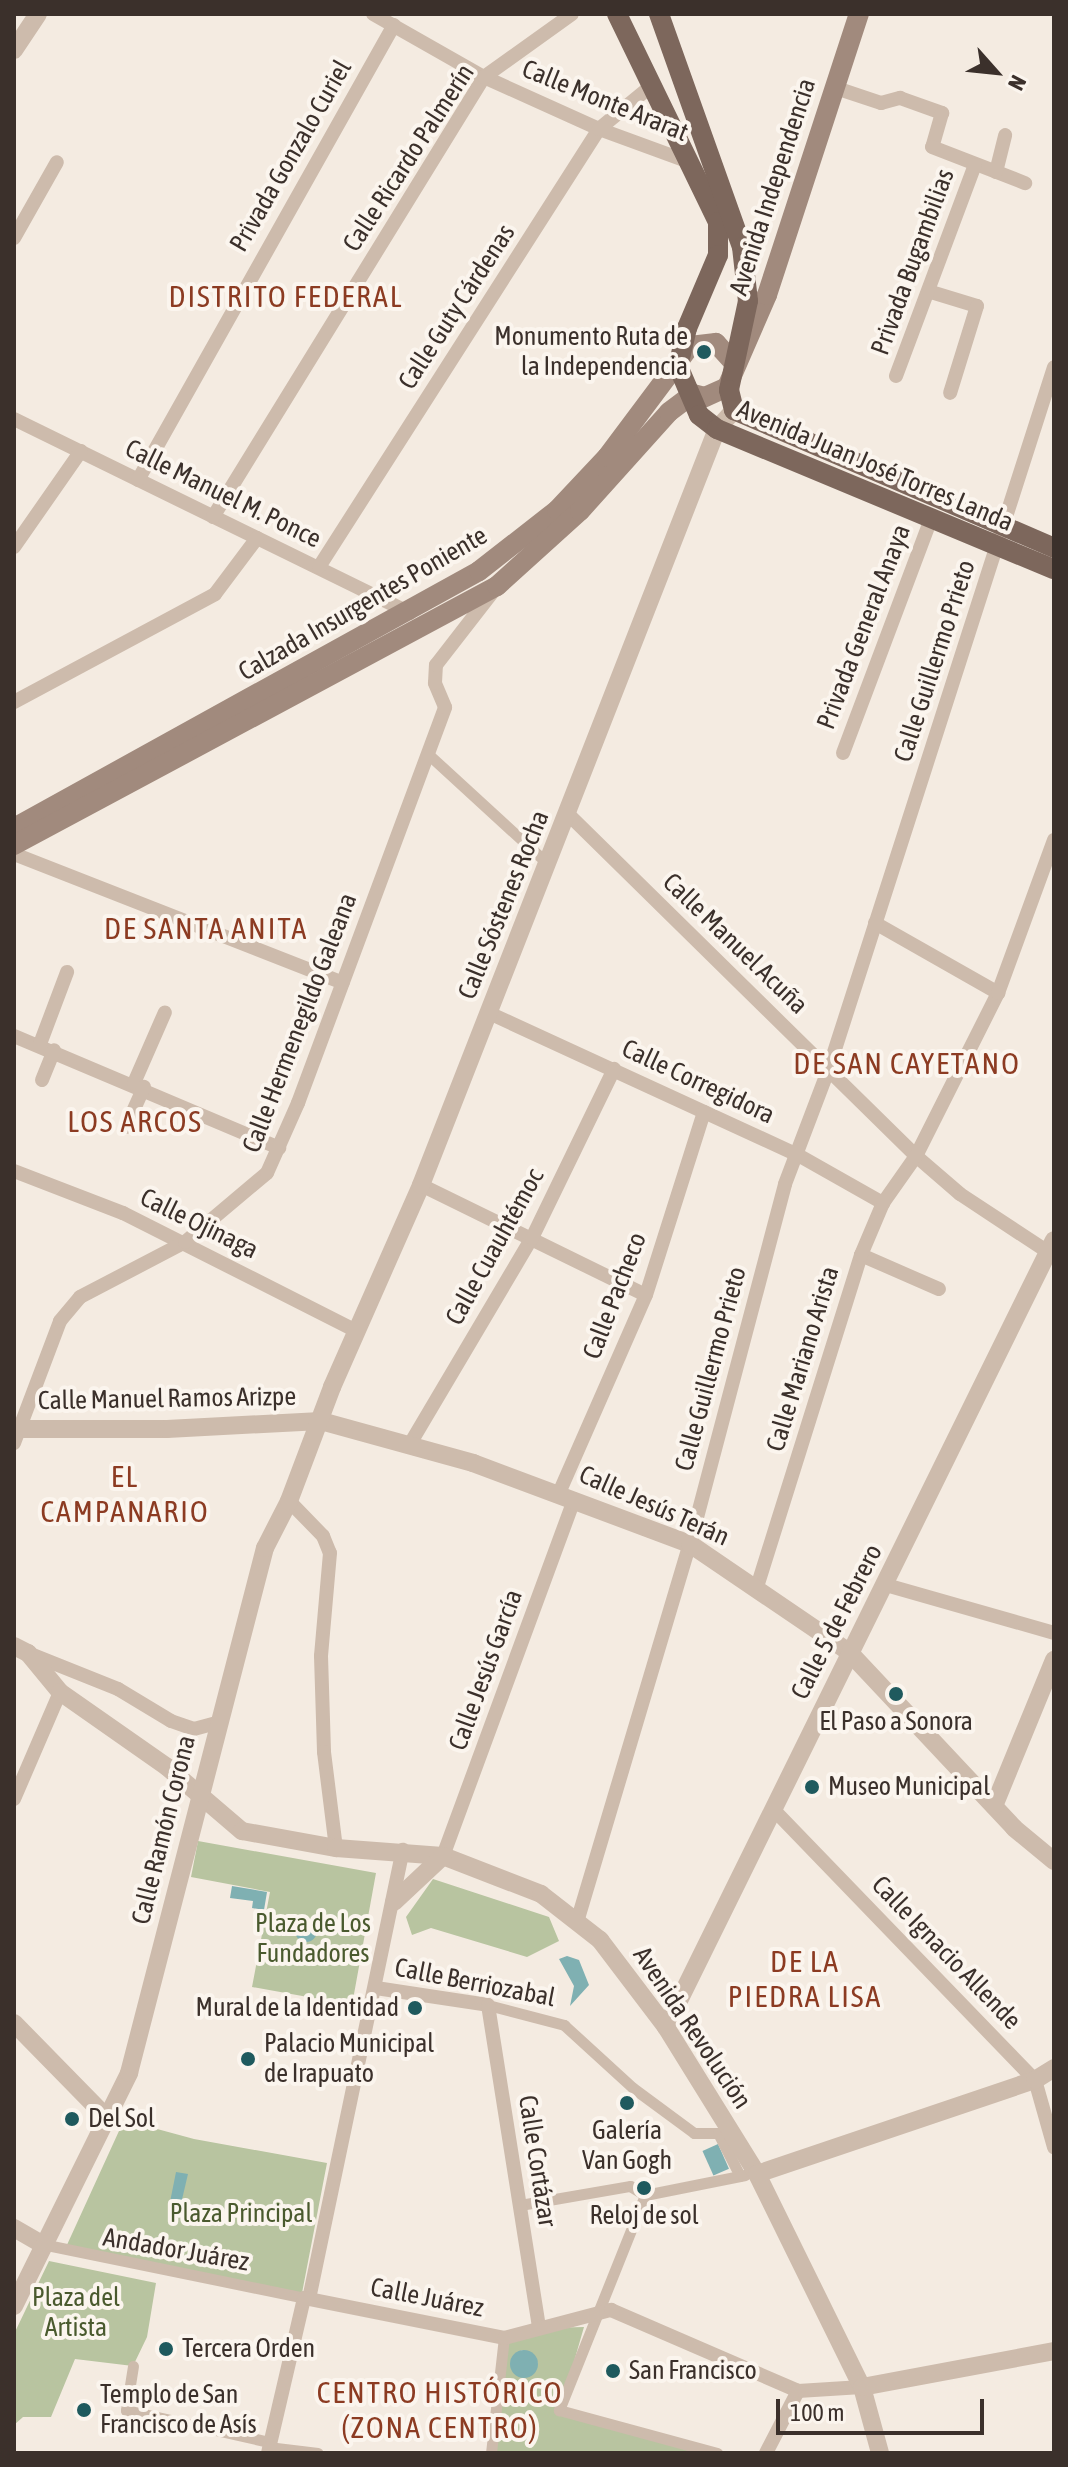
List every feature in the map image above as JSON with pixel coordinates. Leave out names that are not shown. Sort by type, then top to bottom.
[{"type":"main road","points":[[617,14],[651,86],[693,163],[719,230],[718,255],[681,356],[679,377],[693,394],[717,394],[733,369],[727,350],[703,341],[681,356]]},
{"type":"main road","name":"Avenida Juan José Torres Landa","points":[[659,14],[742,247],[748,301],[729,390],[734,410],[1054,548]]},
{"type":"main road","name":"Avenida Independencia","points":[[733,369],[767,295],[859,14]]},
{"type":"main road","name":"Calzada Insurgentes Poniente","points":[[14,828],[410,613],[563,515],[643,414],[681,356]]},
{"type":"main road","name":"Avenida Juan José Torres Landa","points":[[693,394],[699,415],[717,429],[1054,569]]},
{"type":"main road","name":"Calzada Insurgentes Poniente","points":[[14,845],[497,586],[563,515],[669,412],[693,394]]},
{"type":"street","points":[[14,50],[38,14]]},
{"type":"street","name":"Calle Monte Ararat","points":[[373,14],[484,77],[599,129],[693,163]]},
{"type":"street","name":"Calle Ricardo Palmerín","points":[[213,517],[484,77],[572,14]]},
{"type":"street","name":"Privada Gonzalo Curiel","points":[[138,480],[394,25]]},
{"type":"street","name":"Calle Guty Cárdenas","points":[[319,567],[599,129],[651,86]]},
{"type":"street","name":"Privada Bugambilias","points":[[833,87],[881,103],[900,98],[942,113],[932,147],[1025,183]]},
{"type":"street","points":[[996,172],[1005,135]]},
{"type":"street","points":[[14,238],[57,162]]},
{"type":"street","name":"Privada Bugambilias","points":[[896,376],[931,292],[975,165]]},
{"type":"street","points":[[931,292],[977,306],[950,393]]},
{"type":"street","name":"Calle Guillermo Prieto","points":[[577,1922],[690,1544],[785,1184],[829,1068],[1054,367]]},
{"type":"street","name":"Calle Sóstenes Rocha","points":[[321,1421],[421,1185],[549,866],[717,429],[734,410]]},
{"type":"street","name":"Calle Manuel M. Ponce","points":[[14,419],[410,613]]},
{"type":"street","points":[[14,547],[81,451]]},
{"type":"street","name":"Privada General Anaya","points":[[843,753],[931,519]]},
{"type":"street","points":[[14,702],[215,594],[257,538]]},
{"type":"street","name":"Calle Hermenegildo Galeana","points":[[16,1434],[60,1321],[80,1297],[185,1242],[267,1173],[343,983],[445,703],[435,683],[436,665],[497,586]]},
{"type":"street","points":[[428,754],[549,866]]},
{"type":"street","name":"Calle Manuel Acuña","points":[[569,815],[916,1156],[960,1194],[1052,1250]]},
{"type":"street","name":"Calle Mariano Arista","points":[[757,1587],[861,1255],[883,1203],[916,1156],[998,993],[1054,840]]},
{"type":"street","points":[[14,854],[343,983]]},
{"type":"street","points":[[875,923],[998,993]]},
{"type":"street","points":[[42,1080],[47,1047],[67,972]]},
{"type":"street","points":[[126,1127],[165,1012]]},
{"type":"street","name":"Calle Corregidora","points":[[489,1013],[798,1155],[883,1203]]},
{"type":"street","points":[[14,1036],[139,1085],[279,1148]]},
{"type":"street","name":"Calle Cuauhtémoc","points":[[410,1444],[532,1238],[614,1069]]},
{"type":"street","name":"Calle Pacheco","points":[[567,1496],[646,1295],[704,1112]]},
{"type":"street","name":"Calle Ojinaga","points":[[14,1171],[185,1242],[357,1331]]},
{"type":"street","points":[[421,1185],[646,1295]]},
{"type":"street","name":"Calle 5 de Febrero","points":[[666,2027],[849,1652],[886,1585],[1052,1250]]},
{"type":"street","points":[[861,1255],[939,1289]]},
{"type":"street","name":"Calle Jesús Terán","points":[[321,1421],[410,1444],[567,1496],[690,1544],[849,1652],[994,1806],[1054,1861]]},
{"type":"street","name":"Calle Manuel Ramos Arizpe","points":[[16,1434],[321,1421]]},
{"type":"street","name":"Calle Ramón Corona","points":[[14,2306],[129,2073],[201,1799],[217,1723],[265,1548],[289,1501],[321,1421]]},
{"type":"street","name":"Calle Jesús García","points":[[443,1856],[567,1496]]},
{"type":"street","points":[[289,1501],[323,1536],[330,1553],[321,1656],[324,1752],[336,1848]]},
{"type":"street","points":[[886,1585],[1054,1633]]},
{"type":"street","points":[[21,1650],[118,1689],[171,1721],[194,1729],[217,1723]]},
{"type":"street","name":"Avenida Revolución","points":[[21,1650],[60,1692],[167,1767],[242,1831],[336,1848],[403,1850],[443,1856],[541,1894],[600,1940],[666,2027],[749,2175],[862,2387],[880,2453]]},
{"type":"street","points":[[994,1806],[1054,1660]]},
{"type":"street","points":[[14,1799],[60,1692]]},
{"type":"street","name":"Calle Ignacio Allende","points":[[774,1810],[1035,2080],[1054,2147]]},
{"type":"street","points":[[269,2447],[376,1988],[403,1850]]},
{"type":"street","points":[[394,1902],[443,1856]]},
{"type":"street","name":"Calle Berriozabal","points":[[376,1988],[488,2005],[564,2025],[633,2088],[694,2133],[718,2133],[749,2175]]},
{"type":"street","name":"Calle Cortázar","points":[[488,2005],[539,2326]]},
{"type":"street","points":[[14,2023],[107,2118]]},
{"type":"street","points":[[520,2205],[630,2186],[645,2195],[749,2175],[1035,2080],[1054,2068]]},
{"type":"street","points":[[645,2195],[594,2312],[559,2410],[717,2453]]},
{"type":"street","points":[[14,2228],[42,2244]]},
{"type":"street","name":"Andador Juárez","points":[[42,2244],[306,2298]]},
{"type":"street","name":"Calle Juárez","points":[[306,2298],[504,2338],[594,2312]]},
{"type":"street","points":[[594,2312],[611,2310],[798,2391],[862,2387],[1054,2351]]},
{"type":"street","points":[[491,2453],[504,2338]]},
{"type":"street","points":[[133,2366],[126,2410],[269,2447],[318,2453]]},
{"type":"street","points":[[766,2453],[798,2391]]},
{"type":"green space","name":"Plaza de Los Fundadores","points":[[198,1841],[376,1873],[352,2005],[252,1987],[270,1892],[191,1877]]},
{"type":"green space","points":[[433,1879],[549,1917],[559,1941],[527,1957],[431,1928],[412,1935],[406,1917]]},
{"type":"green space","name":"Plaza Principal","points":[[124,2120],[194,2139],[327,2163],[302,2293],[66,2247]]},
{"type":"green space","name":"Plaza del Artista","points":[[49,2261],[156,2283],[147,2337],[133,2366],[75,2359],[51,2417],[23,2417],[14,2425],[14,2334]]},
{"type":"green space","points":[[584,2327],[560,2410],[708,2453],[491,2453],[506,2344],[545,2328]],"holes":[[[522,2350],[538,2363],[528,2377],[511,2367],[514,2355]]]},
{"type":"water","points":[[232,1886],[267,1892],[264,1910],[252,1908],[253,1901],[230,1898]]},
{"type":"water","points":[[306,1920],[314,1923],[317,1931],[314,1939],[306,1942],[298,1939],[295,1931],[298,1923]]},
{"type":"water","points":[[567,1956],[579,1960],[589,1985],[570,2006],[574,1986],[559,1959]]},
{"type":"water","points":[[410,1966],[452,1973],[451,1982],[409,1975]]},
{"type":"water","points":[[718,2144],[729,2169],[713,2176],[702,2151]]},
{"type":"water","points":[[176,2172],[188,2174],[180,2208],[169,2207]]},
{"type":"water","points":[[524,2350],[534,2354],[538,2364],[534,2374],[524,2378],[514,2374],[510,2364],[514,2354]]},
{"type":"place","name":"Monumento Ruta de la Independencia","points":[[704,352]]},
{"type":"place","name":"El Paso a Sonora","points":[[896,1694]]},
{"type":"place","name":"Museo Municipal","points":[[812,1787]]},
{"type":"place","name":"Mural de la Identidad","points":[[415,2008]]},
{"type":"place","name":"Palacio Municipal de Irapuato","points":[[248,2059]]},
{"type":"place","name":"Galería Van Gogh","points":[[627,2103]]},
{"type":"place","name":"Del Sol","points":[[72,2119]]},
{"type":"place","name":"Reloj de sol","points":[[644,2188]]},
{"type":"place","name":"Tercera Orden","points":[[166,2349]]},
{"type":"place","name":"San Francisco","points":[[613,2371]]},
{"type":"place","name":"Templo de San Francisco de Asís","points":[[84,2410]]},
{"type":"district","name":"DISTRITO FEDERAL","points":[[286,296]]},
{"type":"district","name":"DE SANTA ANITA","points":[[206,928]]},
{"type":"district","name":"DE SAN CAYETANO","points":[[907,1063]]},
{"type":"district","name":"LOS ARCOS","points":[[135,1121]]},
{"type":"district","name":"EL CAMPANARIO","points":[[125,1493]]},
{"type":"district","name":"DE LA PIEDRA LISA","points":[[805,1978]]},
{"type":"district","name":"CENTRO HISTÓRICO (ZONA CENTRO)","points":[[440,2409]]}]
